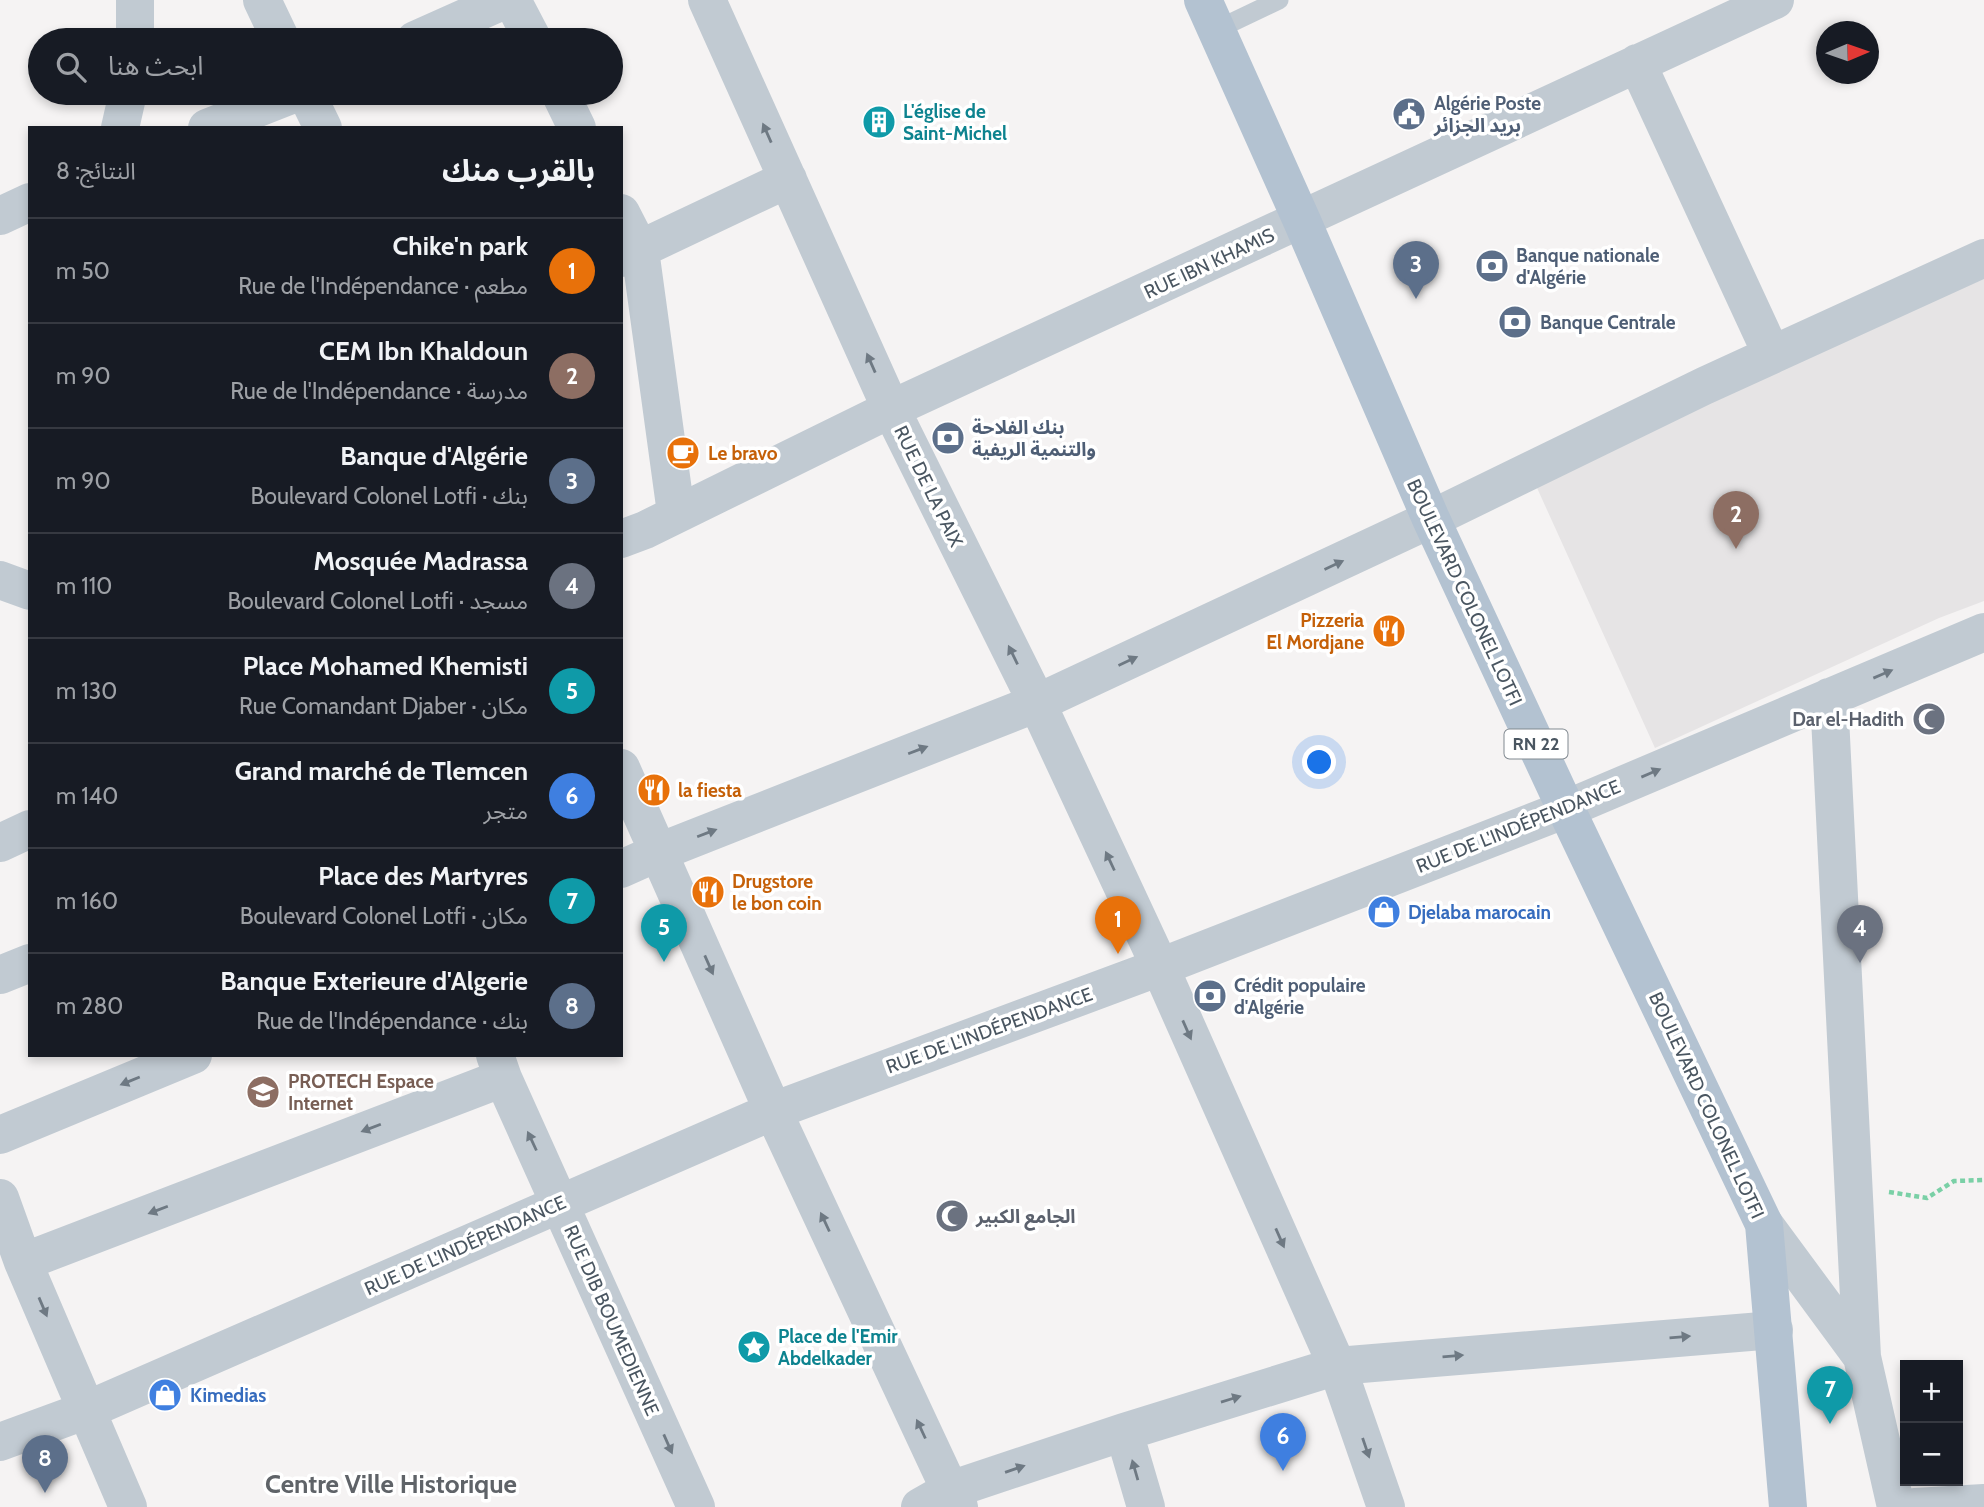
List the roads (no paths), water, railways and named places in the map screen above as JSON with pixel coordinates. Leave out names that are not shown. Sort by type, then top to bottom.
[{"type":"main road","name":"BOULEVARD COLONEL LOTFI","points":[[1210,15],[1431,519],[1764,1224],[1788,1507]]},
{"type":"street","points":[[135,0],[135,28]]},
{"type":"street","points":[[262,0],[275,28]]},
{"type":"street","points":[[442,28],[505,0]]},
{"type":"street","points":[[512,0],[527,28]]},
{"type":"street","name":"RUE DE LA PAIX","points":[[707,0],[891,409],[1037,703],[1160,967],[1337,1366],[1387,1507]]},
{"type":"street","name":"RUE IBN KHAMIS","points":[[647,528],[891,409],[1776,0]]},
{"type":"street","points":[[1637,63],[1772,355]]},
{"type":"street","points":[[120,126],[125,105]]},
{"type":"street","points":[[212,126],[265,105]]},
{"type":"street","points":[[312,105],[322,126]]},
{"type":"street","points":[[566,105],[577,126]]},
{"type":"street","points":[[631,254],[788,179]]},
{"type":"street","points":[[0,216],[28,203]]},
{"type":"street","points":[[623,221],[631,254],[647,528]]},
{"type":"street","points":[[623,868],[1037,703],[1431,519],[1772,355],[1984,258]]},
{"type":"street","name":"RUE DE L'INDÉPENDANCE","points":[[0,1442],[87,1410],[773,1111],[1160,967],[1566,809],[1984,632]]},
{"type":"street","points":[[1829,697],[1861,1357],[1896,1507]]},
{"type":"street","points":[[623,772],[943,1501],[1124,1432],[1337,1366],[1774,1330]]},
{"type":"street","points":[[0,843],[28,830]]},
{"type":"street","points":[[0,975],[28,964]]},
{"type":"street","points":[[0,1135],[188,1057]]},
{"type":"street","points":[[23,1262],[499,1066]]},
{"type":"street","name":"RUE DIB BOUMEDIENNE","points":[[499,1066],[696,1507]]},
{"type":"street","points":[[0,1198],[23,1262],[128,1507]]},
{"type":"street","points":[[1764,1224],[1861,1357]]},
{"type":"street","points":[[1124,1432],[1146,1507]]},
{"type":"street","points":[[1915,1507],[1984,1503]]},
{"type":"lane","points":[[1210,15],[1279,0]]},
{"type":"place","name":"Algérie Poste بريد الجزائر","points":[[1409,114]]},
{"type":"place","name":"L'église de Saint-Michel","points":[[879,122]]},
{"type":"place","name":"Banque nationale d'Algérie","points":[[1492,266]]},
{"type":"place","name":"Banque d'Algérie","points":[[1416,299]]},
{"type":"place","name":"Banque Centrale","points":[[1515,322]]},
{"type":"place","name":"بنك الفلاحة والتنمية الريفية","points":[[948,438]]},
{"type":"place","name":"Le bravo","points":[[683,453]]},
{"type":"place","name":"CEM Ibn Khaldoun","points":[[1736,549]]},
{"type":"place","name":"Pizzeria El Mordjane","points":[[1389,631]]},
{"type":"place","name":"Dar el-Hadith","points":[[1929,719]]},
{"type":"place","name":"la fiesta","points":[[654,790]]},
{"type":"place","name":"Drugstore le bon coin","points":[[708,892]]},
{"type":"place","name":"Djelaba marocain","points":[[1384,912]]},
{"type":"place","name":"Chike'n park","points":[[1118,954]]},
{"type":"place","name":"Place Mohamed Khemisti","points":[[664,962]]},
{"type":"place","name":"Mosquée Madrassa","points":[[1860,963]]},
{"type":"place","name":"Crédit populaire d'Algérie","points":[[1210,996]]},
{"type":"place","name":"PROTECH Espace Internet","points":[[263,1092]]},
{"type":"place","name":"الجامع الكبير","points":[[952,1216]]},
{"type":"place","name":"Place de l'Emir Abdelkader","points":[[754,1347]]},
{"type":"place","name":"Kimedias","points":[[165,1395]]},
{"type":"place","name":"Place des Martyres","points":[[1830,1424]]},
{"type":"place","name":"Grand marché de Tlemcen","points":[[1283,1471]]},
{"type":"place","name":"Banque Exterieure d'Algerie","points":[[45,1493]]},
{"type":"district","name":"Centre Ville Historique","points":[[391,1484]]}]
